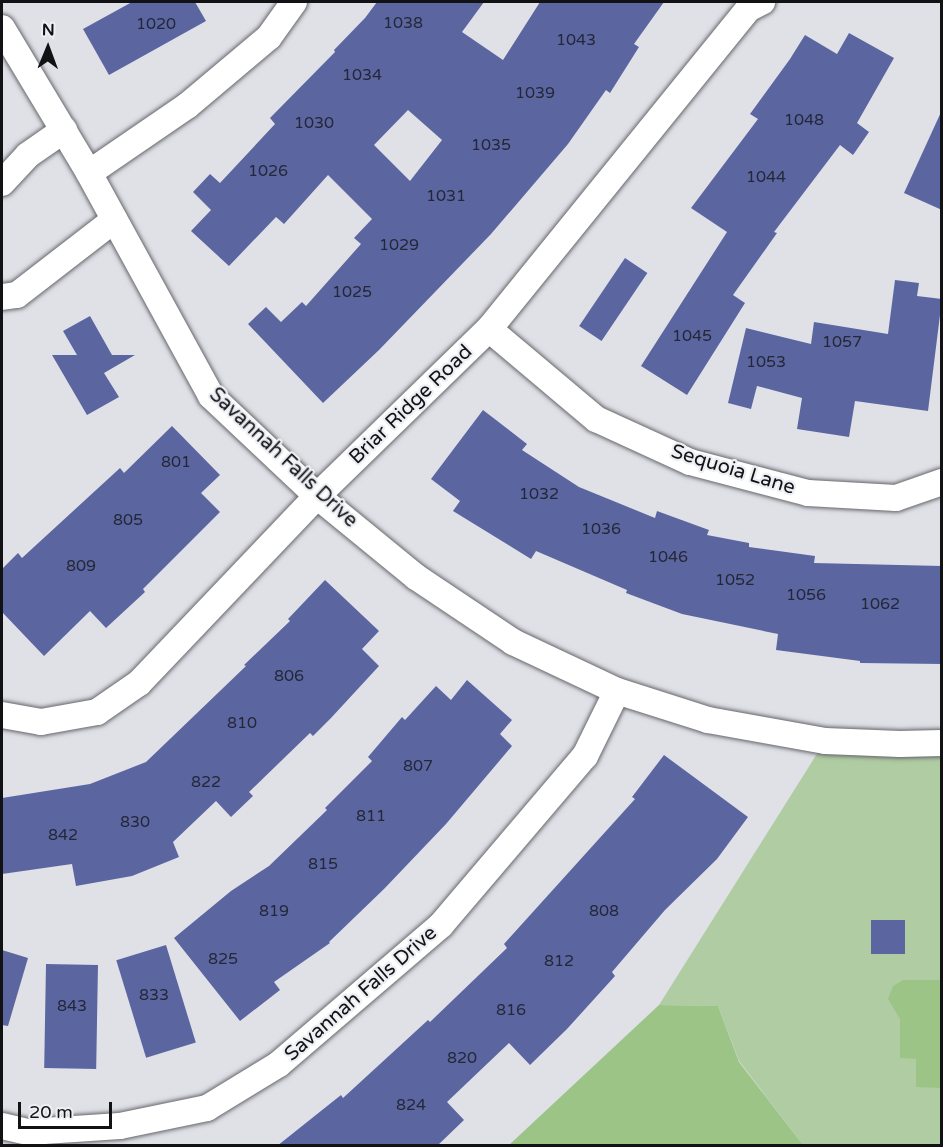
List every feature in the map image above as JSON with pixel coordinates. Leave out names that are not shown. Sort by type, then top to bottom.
[{"type":"street","points":[[89,173],[187,106],[268,37],[294,2]]},
{"type":"street","name":"Briar Ridge Road","points":[[2,715],[41,722],[98,712],[139,684],[317,496],[489,329],[748,9],[762,2]]},
{"type":"street","name":"Savannah Falls Drive","points":[[2,28],[89,173],[211,396],[317,496],[417,577],[513,642],[617,691],[708,720],[825,741],[900,744],[942,742]]},
{"type":"street","points":[[2,183],[28,155],[64,130]]},
{"type":"street","points":[[2,297],[17,296],[114,220]]},
{"type":"street","name":"Sequoia Lane","points":[[489,329],[596,419],[690,462],[808,493],[896,498],[942,482]]},
{"type":"street","name":"Savannah Falls Drive","points":[[2,1126],[29,1132],[120,1126],[207,1108],[279,1064],[441,925],[585,756],[617,691]]},
{"type":"shaded area","points":[[825,741],[941,743],[941,1145],[803,1145],[739,1061],[718,1006],[659,1005]]},
{"type":"shaded area","points":[[903,980],[941,980],[941,1088],[916,1087],[916,1059],[900,1058],[900,1019],[888,999],[893,986]]},
{"type":"shaded area","points":[[659,1005],[718,1006],[739,1062],[803,1145],[509,1145]]},
{"type":"building","points":[[132,2],[195,2],[206,21],[109,75],[83,29]]},
{"type":"building","points":[[377,2],[484,2],[462,32],[503,60],[540,2],[664,2],[634,44],[639,47],[610,93],[606,90],[568,144],[491,234],[379,350],[323,403],[248,324],[266,307],[281,322],[302,302],[306,306],[361,244],[354,238],[372,219],[328,175],[284,224],[276,217],[229,266],[191,231],[211,210],[193,192],[210,174],[220,183],[275,124],[270,118],[365,18]],"holes":[[[408,110],[442,140],[410,181],[374,145]]]},
{"type":"building","points":[[849,33],[894,58],[857,123],[869,132],[853,155],[840,145],[774,232],[777,233],[733,295],[745,303],[687,395],[641,366],[727,232],[691,208],[758,119],[750,114],[805,35],[837,54]]},
{"type":"building","points":[[942,110],[942,210],[904,193]]},
{"type":"building","points":[[625,258],[647,273],[602,341],[579,326]]},
{"type":"building","points":[[895,280],[919,283],[917,296],[942,299],[928,411],[855,401],[849,437],[797,429],[802,398],[757,386],[751,409],[728,403],[746,328],[811,344],[814,322],[888,334]]},
{"type":"building","points":[[90,316],[112,355],[135,355],[104,373],[119,397],[87,415],[52,355],[77,355],[63,331]]},
{"type":"building","points":[[483,410],[527,444],[522,450],[579,487],[655,518],[657,511],[709,530],[707,535],[749,543],[749,547],[815,556],[814,563],[942,566],[942,664],[860,663],[860,661],[776,650],[778,634],[682,614],[626,593],[627,590],[536,551],[531,559],[453,511],[460,501],[431,479]]},
{"type":"building","points":[[172,426],[220,475],[201,493],[220,512],[143,589],[145,592],[106,628],[90,611],[44,656],[2,612],[2,569],[18,553],[22,558],[120,468],[124,473]]},
{"type":"building","points":[[325,580],[379,631],[362,649],[379,666],[313,736],[310,733],[249,792],[253,796],[231,817],[216,801],[173,842],[179,857],[132,876],[76,886],[72,864],[2,874],[2,798],[90,784],[146,762],[246,666],[244,665],[290,621],[288,619]]},
{"type":"building","points":[[467,680],[512,720],[500,734],[512,746],[446,824],[384,889],[330,943],[274,982],[280,990],[240,1021],[174,938],[231,891],[269,866],[327,810],[325,808],[372,761],[368,757],[402,717],[405,720],[436,686],[451,700]]},
{"type":"building","points":[[664,755],[748,817],[717,859],[665,910],[612,972],[615,976],[567,1029],[530,1065],[509,1043],[447,1102],[464,1120],[437,1146],[277,1146],[341,1095],[343,1098],[428,1020],[430,1022],[507,948],[504,944],[635,799],[632,797]]},
{"type":"building","points":[[871,920],[905,920],[905,954],[871,954]]},
{"type":"building","points":[[166,945],[196,1043],[146,1058],[116,960]]},
{"type":"building","points":[[2,950],[28,958],[8,1026],[2,1025]]},
{"type":"building","points":[[46,964],[98,965],[96,1069],[44,1068]]}]
